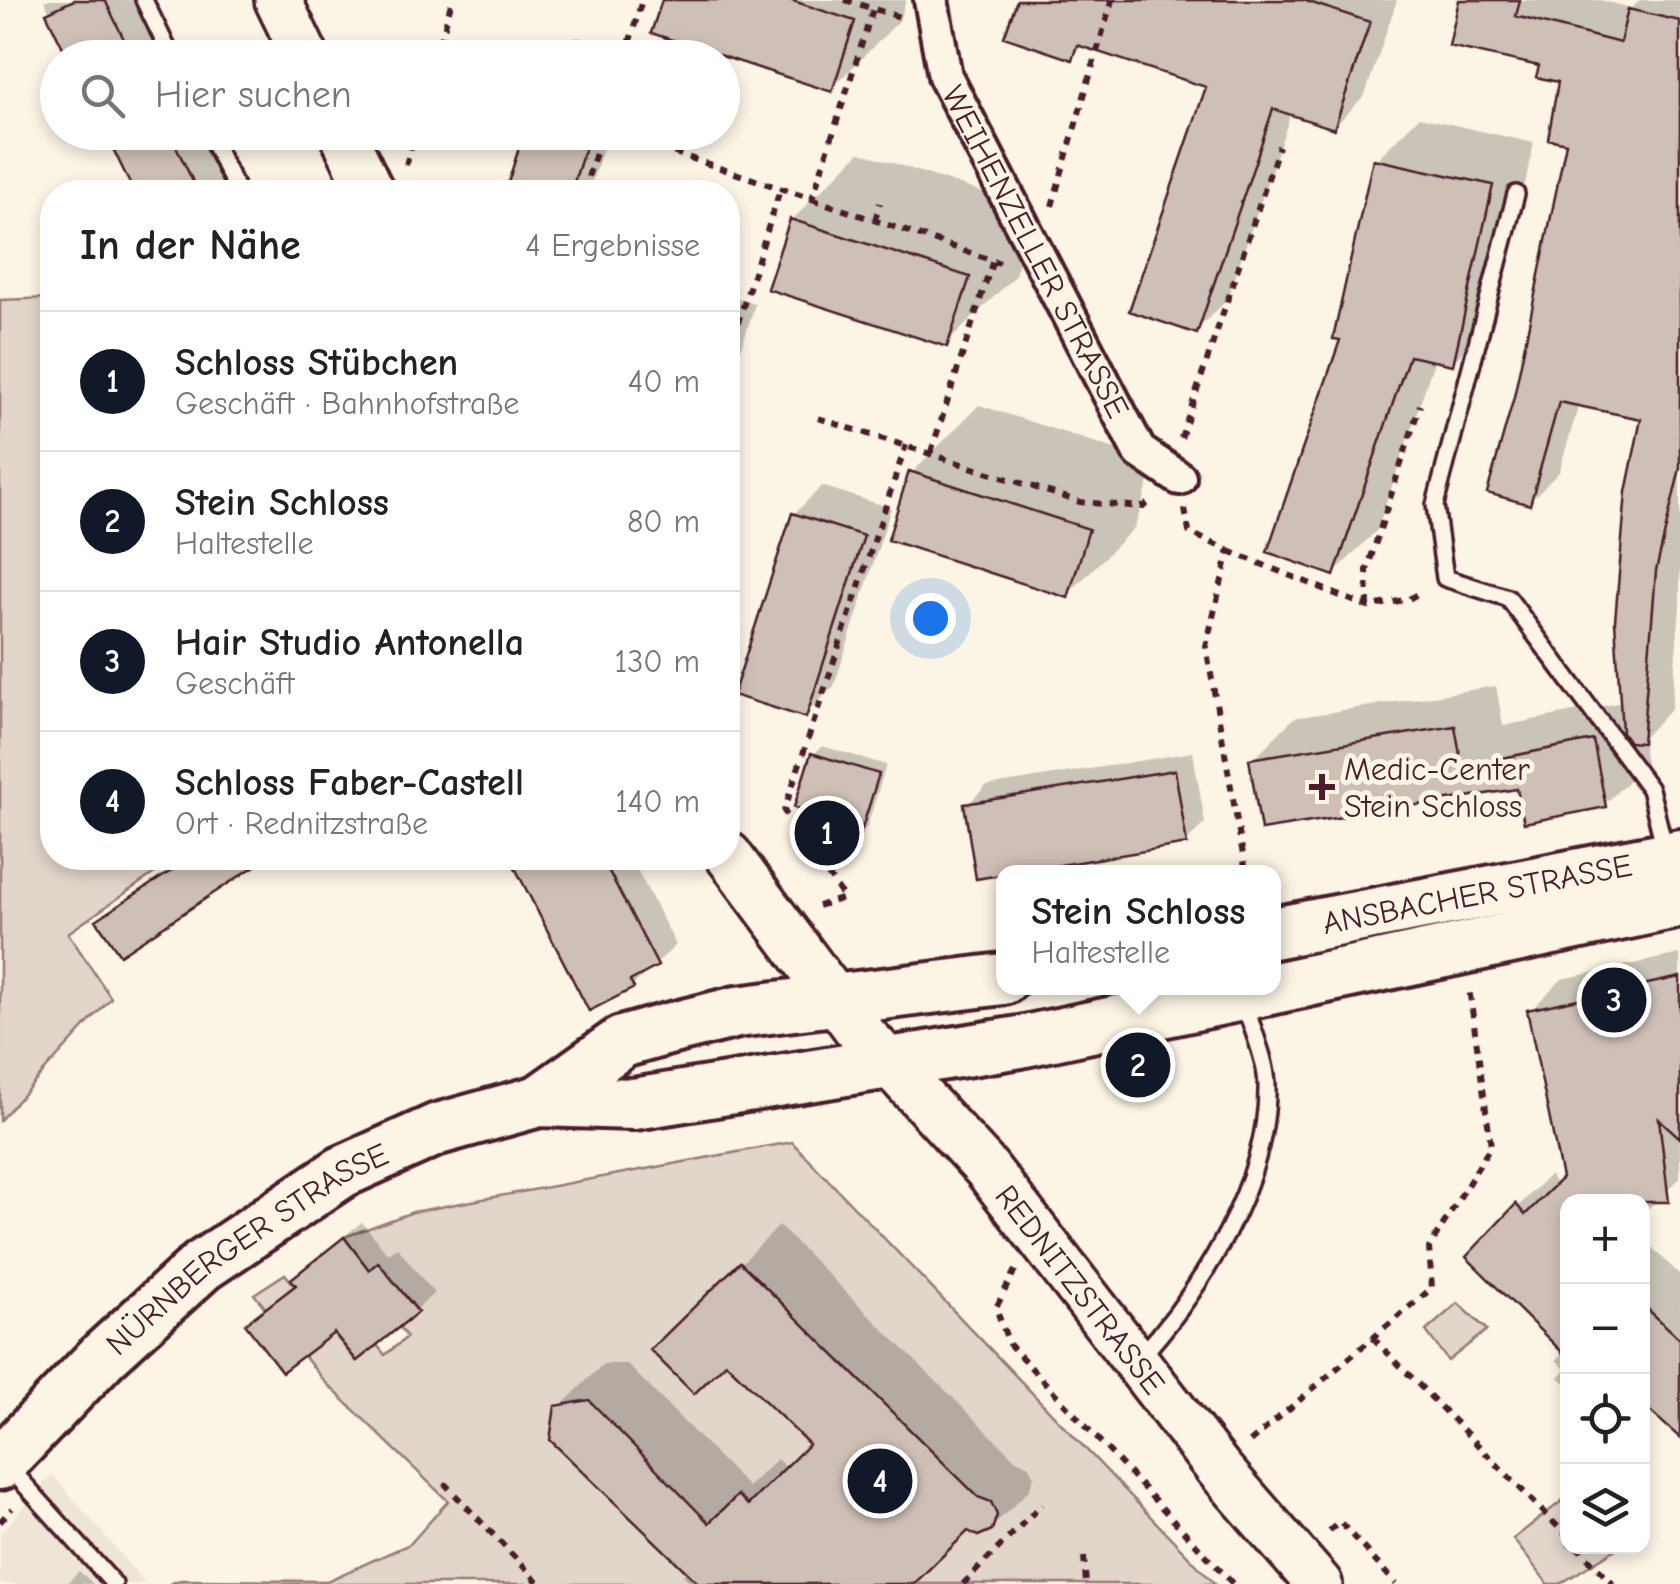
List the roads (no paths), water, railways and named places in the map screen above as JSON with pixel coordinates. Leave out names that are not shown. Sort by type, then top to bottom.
[{"type":"main road","points":[[278,0],[297,40]]},
{"type":"main road","points":[[351,150],[366,180]]},
{"type":"main road","name":"REDNITZSTRASSE","points":[[737,870],[772,921],[886,1062],[987,1169],[1219,1469],[1319,1584]]},
{"type":"main road","name":"ANSBACHER STRASSE","points":[[1281,932],[1676,872]]},
{"type":"main road","name":"ANSBACHER STRASSE","points":[[1281,990],[1464,951],[1676,872]]},
{"type":"main road","points":[[836,1000],[996,980]]},
{"type":"main road","name":"ANSBACHER STRASSE","points":[[886,1062],[1020,1042],[1257,995]]},
{"type":"main road","name":"NÜRNBERGER STRASSE","points":[[539,1101],[622,1042],[737,1012],[836,1000]]},
{"type":"main road","name":"NÜRNBERGER STRASSE","points":[[1,1462],[132,1328],[202,1266],[342,1172],[417,1137],[539,1101],[634,1104],[886,1062]]},
{"type":"street","name":"WEIHENZELLER STRASSE","points":[[933,13],[945,76],[1057,286],[1139,452],[1179,478]]},
{"type":"lane","points":[[144,0],[163,40]]},
{"type":"lane","points":[[217,150],[232,180]]},
{"type":"lane","points":[[1516,194],[1435,505],[1445,578],[1508,598],[1650,790],[1676,872]]},
{"type":"lane","points":[[1137,1361],[1180,1313],[1225,1237],[1262,1141],[1267,1082],[1243,998]]},
{"type":"lane","points":[[1,1462],[114,1584]]},
{"type":"place","name":"Medic-Center Stein Schloss","points":[[1322,787]]},
{"type":"place","name":"Schloss Stübchen","points":[[827,833]]},
{"type":"place","name":"Hair Studio Antonella","points":[[1614,1000]]},
{"type":"place","name":"Stein Schloss","points":[[1138,1065]]},
{"type":"place","name":"Schloss Faber-Castell","points":[[880,1481]]}]
